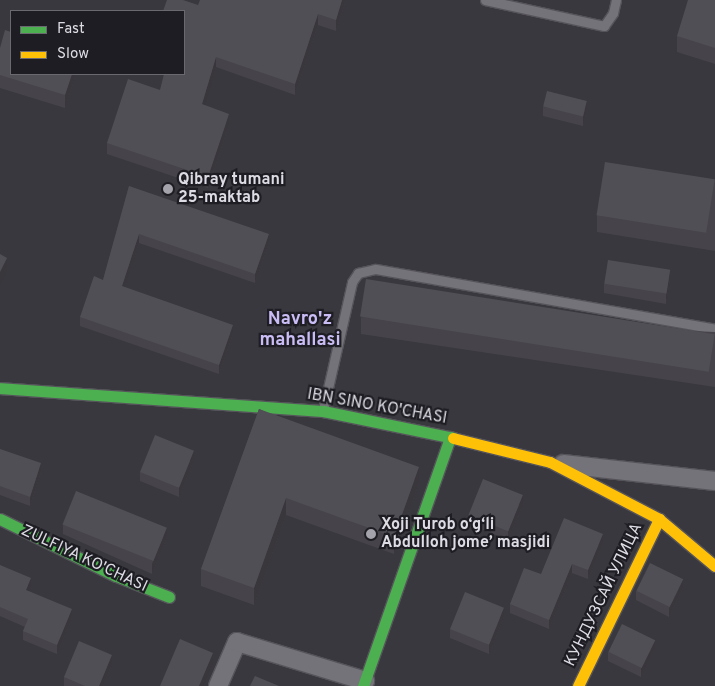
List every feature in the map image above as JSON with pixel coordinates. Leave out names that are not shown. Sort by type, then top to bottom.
[{"type":"street","name":"IBN SINO KO'CHASI","points":[[0,388],[323,411],[450,436],[550,462],[659,519],[715,566]]},
{"type":"street","points":[[218,686],[236,642],[364,684],[450,436]]},
{"type":"street","points":[[550,462],[715,481]]},
{"type":"street","name":"ZULFIYA KO'CHASI","points":[[0,519],[116,576],[170,597]]},
{"type":"street","name":"КУНДУЗСАЙ УЛИЦА","points":[[578,686],[659,519]]},
{"type":"lane","points":[[485,0],[604,26],[613,13],[616,0]]},
{"type":"lane","points":[[323,411],[352,282],[358,273],[376,269],[715,329]]},
{"type":"building","points":[[167,0],[183,0],[198,5],[200,0],[342,0],[336,20],[318,14],[295,84],[216,57],[202,104],[229,114],[208,177],[107,143],[128,79],[160,90],[164,75],[185,75],[185,10],[163,10]]},
{"type":"building","points":[[688,0],[715,0],[715,48],[677,36]]},
{"type":"building","points":[[5,30],[10,32],[10,75],[72,75],[65,95],[0,75],[0,48]]},
{"type":"building","points":[[547,91],[587,101],[583,116],[543,107]]},
{"type":"building","points":[[605,162],[715,179],[706,233],[597,215]]},
{"type":"building","points":[[129,186],[269,234],[255,274],[139,234],[122,286],[233,325],[219,365],[80,317],[94,276],[103,280]]},
{"type":"building","points":[[0,254],[7,258],[0,272]]},
{"type":"building","points":[[608,260],[670,270],[666,294],[604,284]]},
{"type":"building","points":[[366,279],[715,334],[709,372],[360,317]]},
{"type":"building","name":"Xoji Turob o‘g‘li Abdulloh jome’ masjidi","points":[[259,409],[419,467],[394,537],[286,498],[254,588],[201,569]]},
{"type":"building","points":[[155,435],[194,451],[179,488],[140,472]]},
{"type":"building","points":[[0,449],[41,463],[30,497],[0,486]]},
{"type":"building","points":[[483,479],[523,495],[508,531],[468,515]]},
{"type":"building","points":[[76,491],[167,528],[153,561],[63,524]]},
{"type":"building","points":[[564,518],[603,534],[588,570],[572,564],[549,620],[510,604],[524,568],[541,574]]},
{"type":"building","points":[[650,563],[683,579],[670,607],[636,591]]},
{"type":"building","points":[[0,565],[31,578],[26,590],[72,609],[57,645],[23,631],[28,619],[0,607]]},
{"type":"building","points":[[465,592],[504,608],[489,645],[450,629]]},
{"type":"building","points":[[622,624],[655,640],[642,668],[608,652]]},
{"type":"building","points":[[180,639],[213,653],[199,686],[160,686]]},
{"type":"building","points":[[79,641],[112,655],[99,686],[85,686],[64,677]]},
{"type":"building","points":[[255,676],[279,686],[250,686]]},
{"type":"traffic: fast","points":[[0,388],[323,411],[453,438]]},
{"type":"traffic: fast","points":[[363,686],[450,437]]},
{"type":"traffic: fast","points":[[0,519],[116,576],[169,597]]},
{"type":"traffic: slow","points":[[453,438],[550,462],[659,519],[715,566]]},
{"type":"traffic: slow","points":[[578,686],[659,519]]},
{"type":"place","name":"Qibray tumani 25-maktab","points":[[168,189]]},
{"type":"place","name":"Xoji Turob o‘g‘li Abdulloh jome’ masjidi","points":[[371,534]]},
{"type":"district","name":"Navro'z mahallasi","points":[[300,331]]}]
